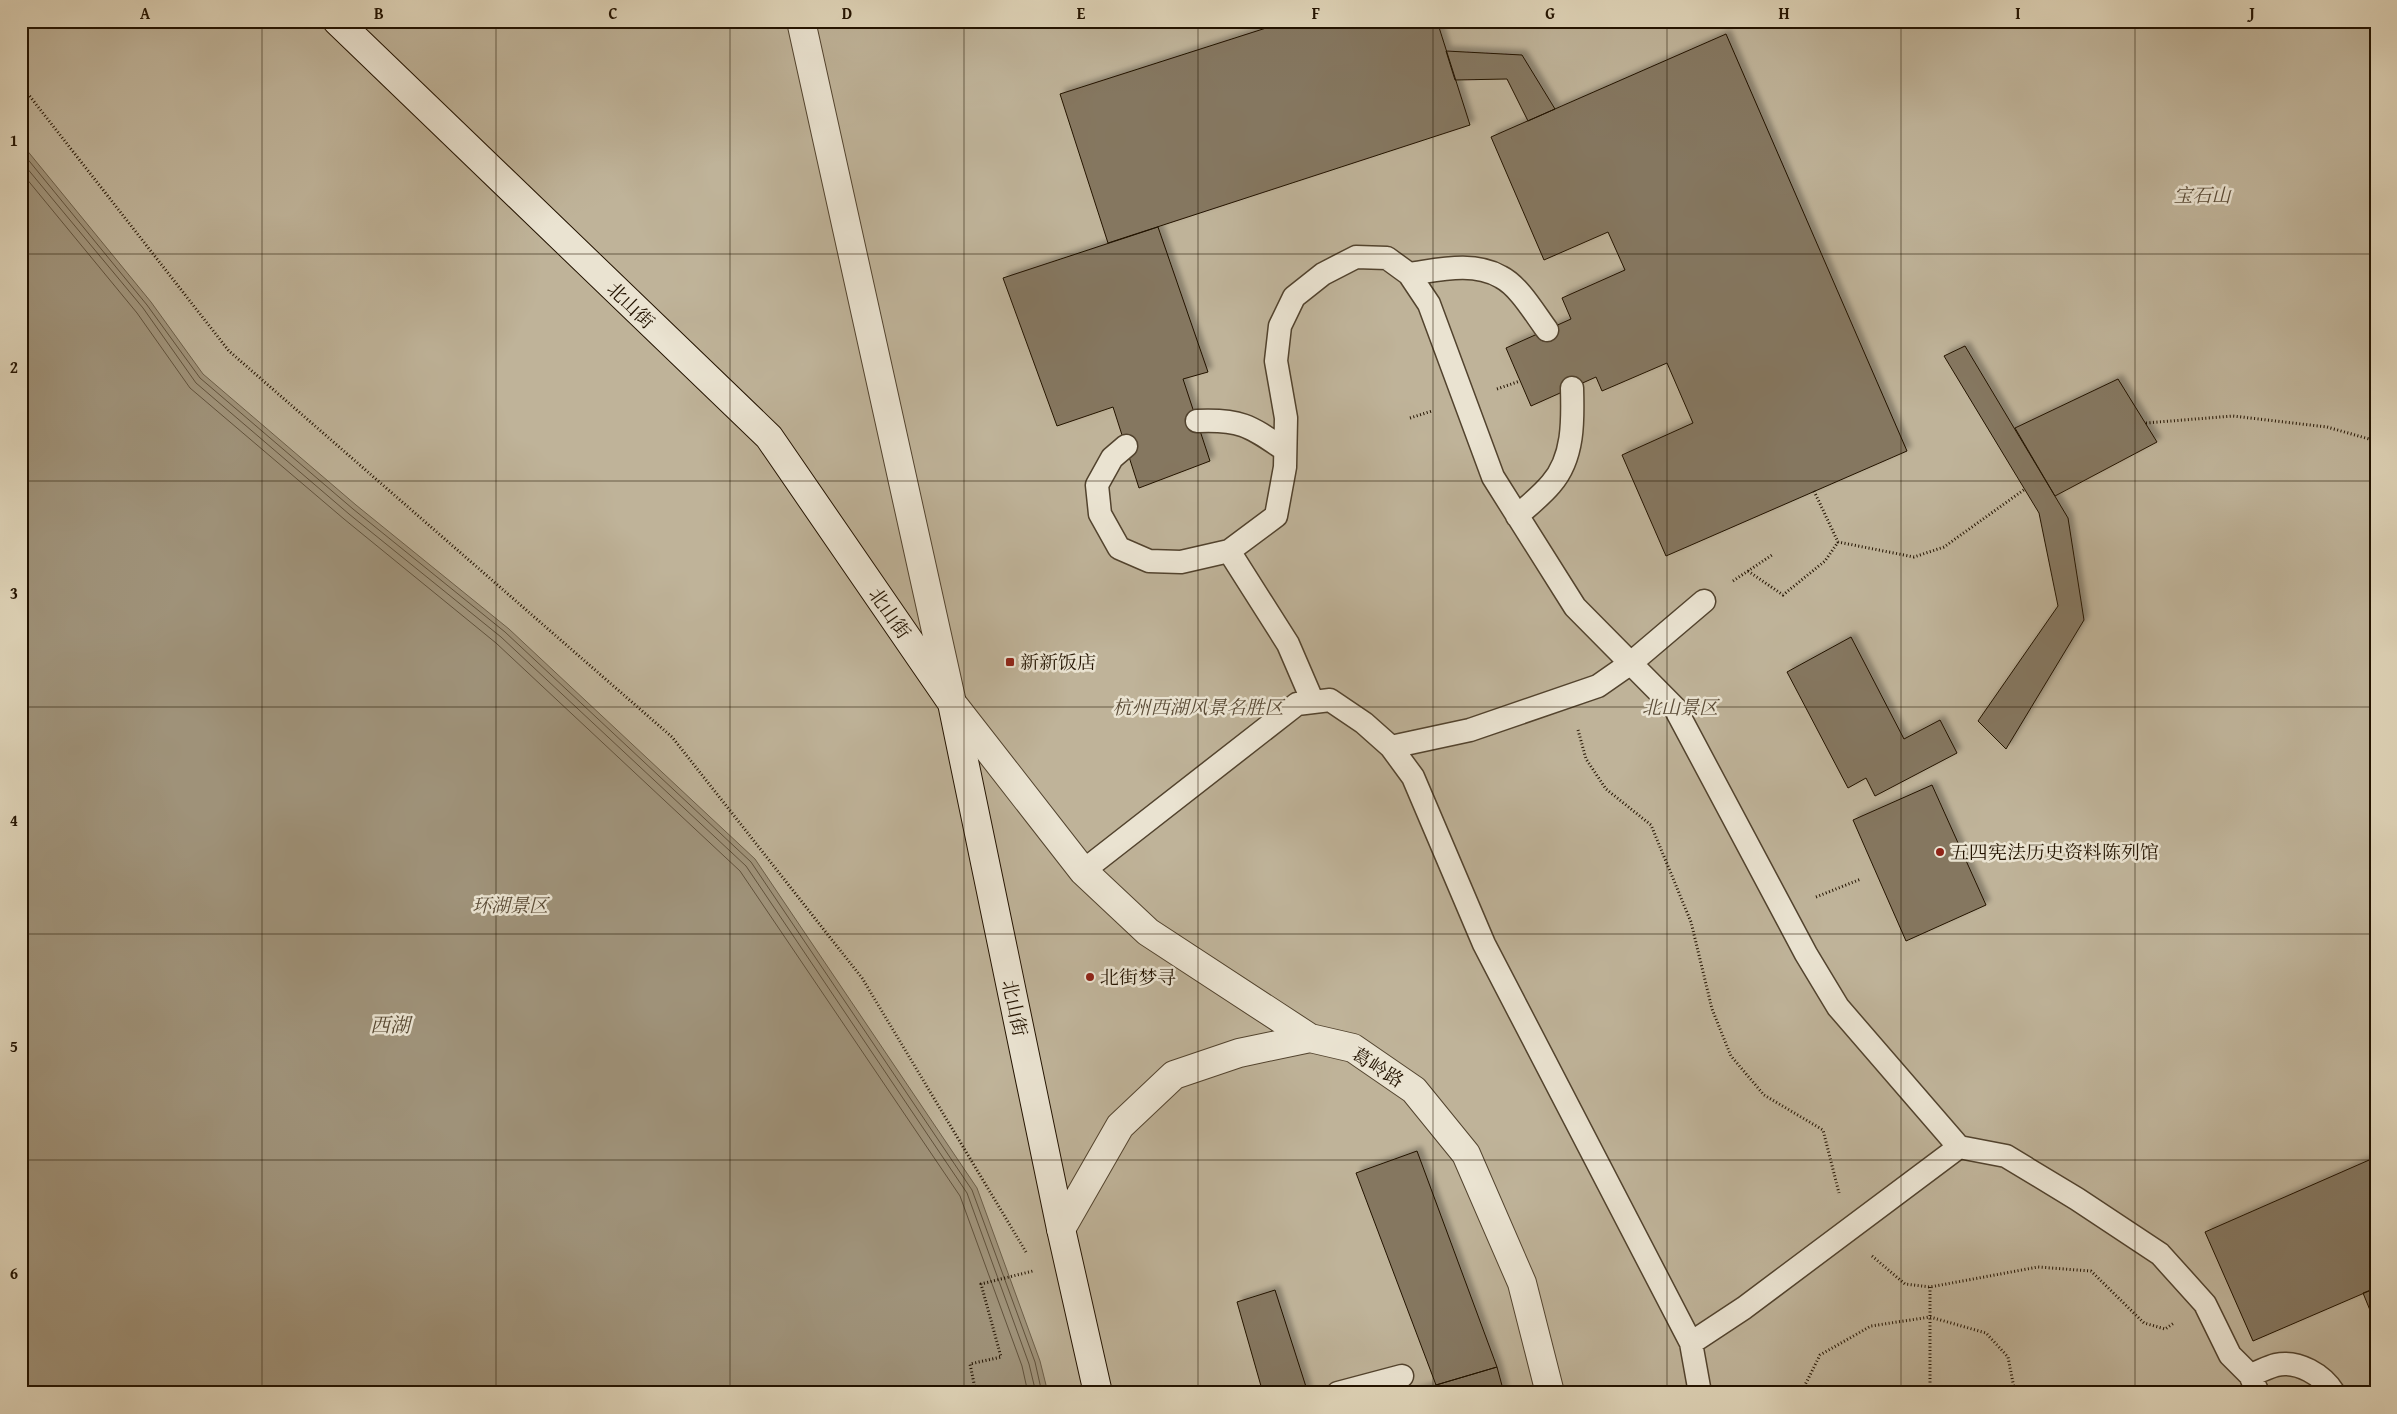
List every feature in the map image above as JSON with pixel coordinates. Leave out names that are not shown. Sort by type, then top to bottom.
[{"type":"street","name":"北山街","points":[[337,21],[769,437],[952,703],[1061,1230],[1098,1393]]},
{"type":"street","points":[[801,21],[952,703],[1083,871],[1148,932],[1310,1038]]},
{"type":"street","name":"葛岭路","points":[[1061,1230],[1120,1126],[1174,1075],[1239,1053],[1310,1038],[1353,1048],[1414,1090],[1466,1154],[1522,1282],[1550,1393]]},
{"type":"lane","points":[[1126,446],[1112,458],[1097,485],[1100,514],[1119,548],[1149,561],[1181,562],[1229,551],[1276,516],[1285,467],[1286,418],[1276,361],[1280,326],[1294,297],[1323,274],[1356,258],[1387,258],[1409,274],[1429,304],[1493,476],[1575,607],[1675,708],[1806,954],[1838,1007],[1959,1147],[2006,1156],[2077,1199],[2160,1254],[2204,1304],[2230,1355],[2254,1384],[2278,1364],[2302,1367],[2327,1382],[2334,1393]]},
{"type":"lane","points":[[1409,274],[1471,267],[1502,277],[1524,298],[1547,330]]},
{"type":"lane","points":[[1517,516],[1552,483],[1567,457],[1573,420],[1572,388]]},
{"type":"lane","points":[[1197,421],[1222,420],[1251,427],[1285,450]]},
{"type":"lane","points":[[1229,551],[1288,644],[1313,702]]},
{"type":"lane","points":[[1391,747],[1470,730],[1598,686],[1631,663],[1704,601]]},
{"type":"lane","points":[[1083,871],[1297,704],[1330,700],[1364,723],[1391,747],[1413,777],[1484,944],[1691,1343],[1700,1393]]},
{"type":"lane","points":[[1691,1343],[1744,1308],[1959,1147]]},
{"type":"lane","points":[[1338,1393],[1402,1376]]},
{"type":"path","points":[[21,85],[229,351],[672,736],[862,978],[1031,1261]]},
{"type":"path","points":[[2146,423],[2232,416],[2327,426],[2376,441]]},
{"type":"path","points":[[1838,542],[1914,557],[1944,547],[2025,489]]},
{"type":"path","points":[[1814,492],[1838,542]]},
{"type":"path","points":[[1748,572],[1783,595],[1825,561],[1838,542]]},
{"type":"path","points":[[1704,601],[1772,555]]},
{"type":"path","points":[[1569,696],[1586,759],[1606,789],[1651,825],[1691,922],[1712,1009],[1731,1056],[1764,1095],[1823,1130],[1848,1230],[1882,1266],[1905,1284],[1930,1287],[2038,1267],[2091,1271],[2144,1324],[2166,1329],[2204,1304]]},
{"type":"path","points":[[1783,911],[1862,878]]},
{"type":"path","points":[[1032,1266],[1036,1280]]},
{"type":"path","points":[[976,1393],[970,1364],[1001,1357],[981,1284],[1034,1271]]},
{"type":"path","points":[[1930,1287],[1930,1393]]},
{"type":"path","points":[[1801,1393],[1820,1355],[1871,1326],[1930,1317],[1986,1333],[2008,1358],[2015,1393]]},
{"type":"green space","name":"北山景区","points":[[21,21],[2376,21],[2376,1393],[21,1393]]},
{"type":"water","name":"西湖","points":[[21,143],[151,302],[203,374],[356,505],[509,629],[755,859],[977,1188],[1040,1361],[1048,1393],[21,1393]]},
{"type":"building","points":[[1288,21],[1437,21],[1470,125],[1108,243],[1060,94]]},
{"type":"building","points":[[1726,34],[1907,451],[1666,556],[1622,455],[1693,423],[1667,363],[1602,391],[1596,377],[1531,406],[1506,348],[1571,319],[1562,298],[1625,270],[1608,232],[1544,260],[1491,137]]},
{"type":"building","points":[[1446,51],[1522,55],[1555,109],[1528,121],[1507,79],[1455,80]]},
{"type":"building","points":[[1158,227],[1208,372],[1183,379],[1210,461],[1139,488],[1113,407],[1057,426],[1003,278]]},
{"type":"building","points":[[1965,346],[2068,518],[2084,620],[2006,749],[1978,721],[2058,606],[2039,513],[1944,356]]},
{"type":"building","points":[[2118,379],[2157,442],[2055,496],[2015,428]]},
{"type":"building","points":[[1851,637],[1904,739],[1940,720],[1957,753],[1875,796],[1866,778],[1848,788],[1787,672]]},
{"type":"building","points":[[1932,785],[1986,905],[1906,941],[1853,820]]},
{"type":"building","points":[[1417,1151],[1497,1367],[1436,1385],[1356,1173]]},
{"type":"building","points":[[2376,1157],[2376,1288],[2253,1341],[2205,1232]]},
{"type":"building","points":[[2376,1288],[2376,1325],[2363,1293]]},
{"type":"building","points":[[1275,1290],[1308,1393],[1263,1393],[1237,1302]]},
{"type":"building","points":[[1497,1367],[1504,1393],[1411,1393],[1436,1385]]},
{"type":"place","name":"新新饭店","points":[[1010,662]]},
{"type":"place","name":"五四宪法历史资料陈列馆","points":[[1940,852]]},
{"type":"place","name":"北街梦寻","points":[[1090,977]]},
{"type":"park label","name":"宝石山","points":[[2202,195]]},
{"type":"park label","name":"杭州西湖风景名胜区","points":[[1198,707]]},
{"type":"park label","name":"环湖景区","points":[[510,905]]}]
